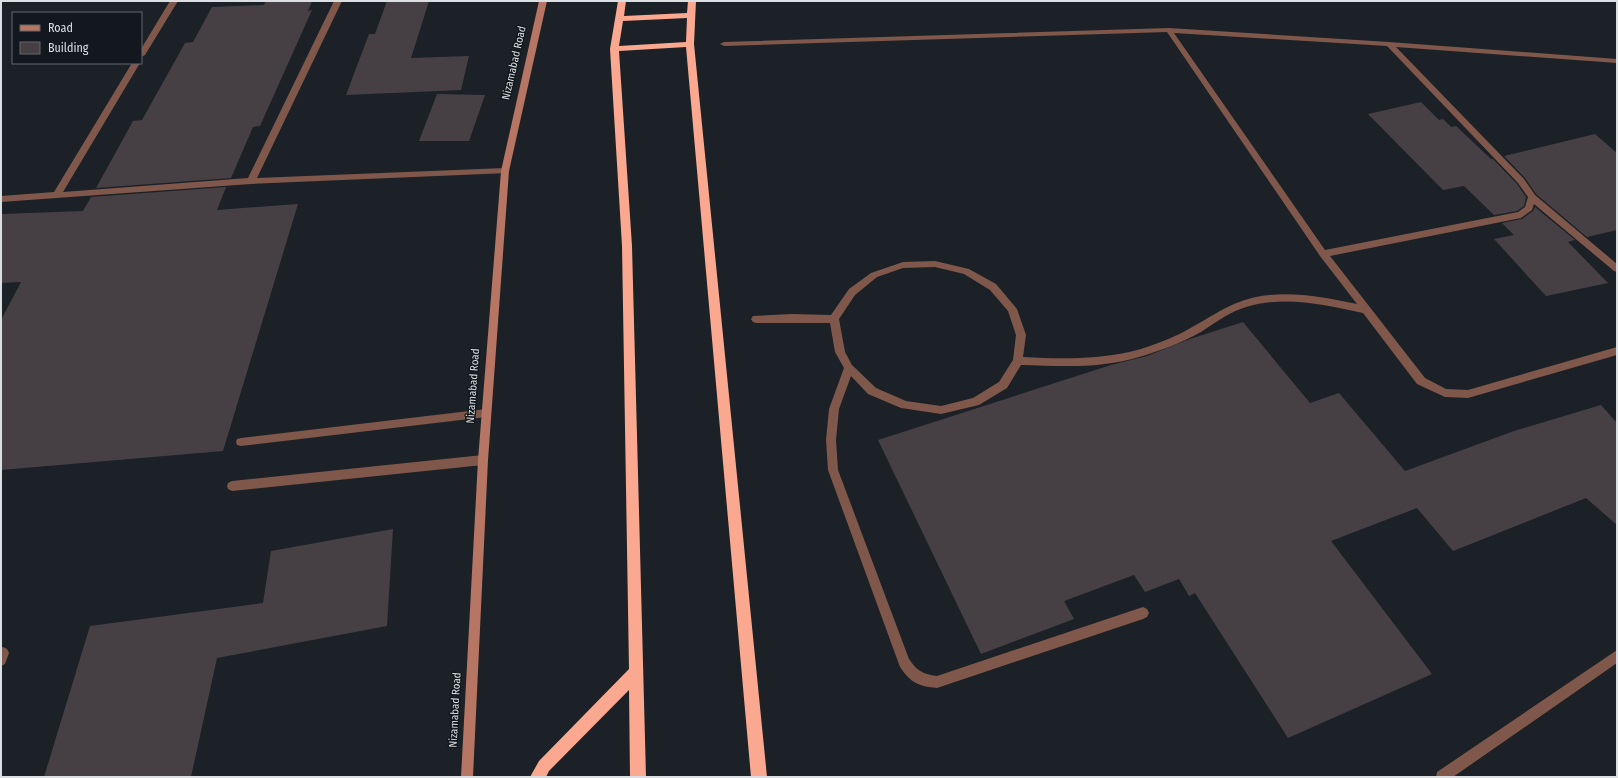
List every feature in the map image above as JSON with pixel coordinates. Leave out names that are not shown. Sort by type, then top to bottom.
[{"type":"highway","points":[[622,1],[614,49],[627,246],[638,777]]},
{"type":"highway","points":[[692,1],[690,44],[759,777]]},
{"type":"highway","points":[[619,19],[691,15]]},
{"type":"highway","points":[[614,49],[690,44]]},
{"type":"highway","points":[[538,777],[544,766],[636,672]]},
{"type":"main road","name":"Nizamabad Road","points":[[467,777],[483,460],[505,171],[543,1]]},
{"type":"street","points":[[142,53],[174,1]]},
{"type":"street","points":[[250,181],[338,1]]},
{"type":"street","points":[[724,44],[1169,30],[1389,44],[1615,62]]},
{"type":"street","points":[[1169,30],[1323,254],[1421,381],[1445,393],[1468,394],[1617,351]]},
{"type":"street","points":[[1389,44],[1521,181],[1532,197],[1617,268]]},
{"type":"street","points":[[57,194],[135,64]]},
{"type":"street","points":[[1,199],[250,181],[505,171]]},
{"type":"street","points":[[1323,254],[1521,215],[1529,208],[1532,197]]},
{"type":"street","points":[[935,264],[966,271],[993,287],[1012,309],[1022,335],[1018,361],[1003,385],[975,402],[941,410],[904,405],[872,391],[849,368],[840,352],[834,320],[852,292],[874,275],[903,265],[935,264]]},
{"type":"street","points":[[1018,361],[1094,363],[1133,355],[1189,333],[1245,303],[1271,298],[1313,300],[1366,310]]},
{"type":"street","points":[[756,319],[792,318],[834,320]]},
{"type":"street","points":[[849,368],[834,409],[831,440],[833,470],[904,663],[912,675],[919,680],[936,682],[1143,613]]},
{"type":"street","points":[[241,442],[486,413]]},
{"type":"street","points":[[232,486],[483,460]]},
{"type":"street","points":[[1442,777],[1617,656]]},
{"type":"building","points":[[266,1],[312,1],[308,11],[312,10],[260,126],[253,127],[231,178],[96,188],[133,121],[142,120],[185,43],[193,42],[212,7],[264,5]]},
{"type":"building","points":[[387,1],[429,1],[411,58],[469,56],[461,90],[346,95],[369,34],[375,34]]},
{"type":"building","points":[[437,94],[485,95],[469,141],[419,141]]},
{"type":"building","points":[[1421,102],[1439,120],[1443,119],[1451,127],[1456,126],[1491,159],[1493,159],[1517,184],[1526,197],[1524,206],[1517,211],[1494,215],[1464,186],[1443,190],[1368,114]]},
{"type":"building","points":[[1595,134],[1617,153],[1617,230],[1587,237],[1536,194],[1525,178],[1504,156]]},
{"type":"building","points":[[226,187],[217,210],[298,204],[223,451],[1,470],[1,320],[21,282],[1,283],[1,214],[83,211],[91,197]]},
{"type":"building","points":[[1535,207],[1575,240],[1568,242],[1608,283],[1546,296],[1494,239],[1514,235],[1502,223],[1522,219],[1533,211]]},
{"type":"building","points":[[1243,322],[1310,403],[1339,393],[1405,471],[1514,431],[1601,405],[1617,423],[1617,525],[1586,498],[1453,551],[1417,508],[1331,541],[1432,674],[1288,738],[1195,593],[1189,596],[1179,579],[1145,592],[1134,575],[1064,601],[1074,619],[981,654],[878,440],[1111,365],[1147,356],[1190,339]]},
{"type":"building","points":[[393,529],[387,626],[217,658],[191,777],[44,777],[90,626],[263,603],[271,551]]}]
